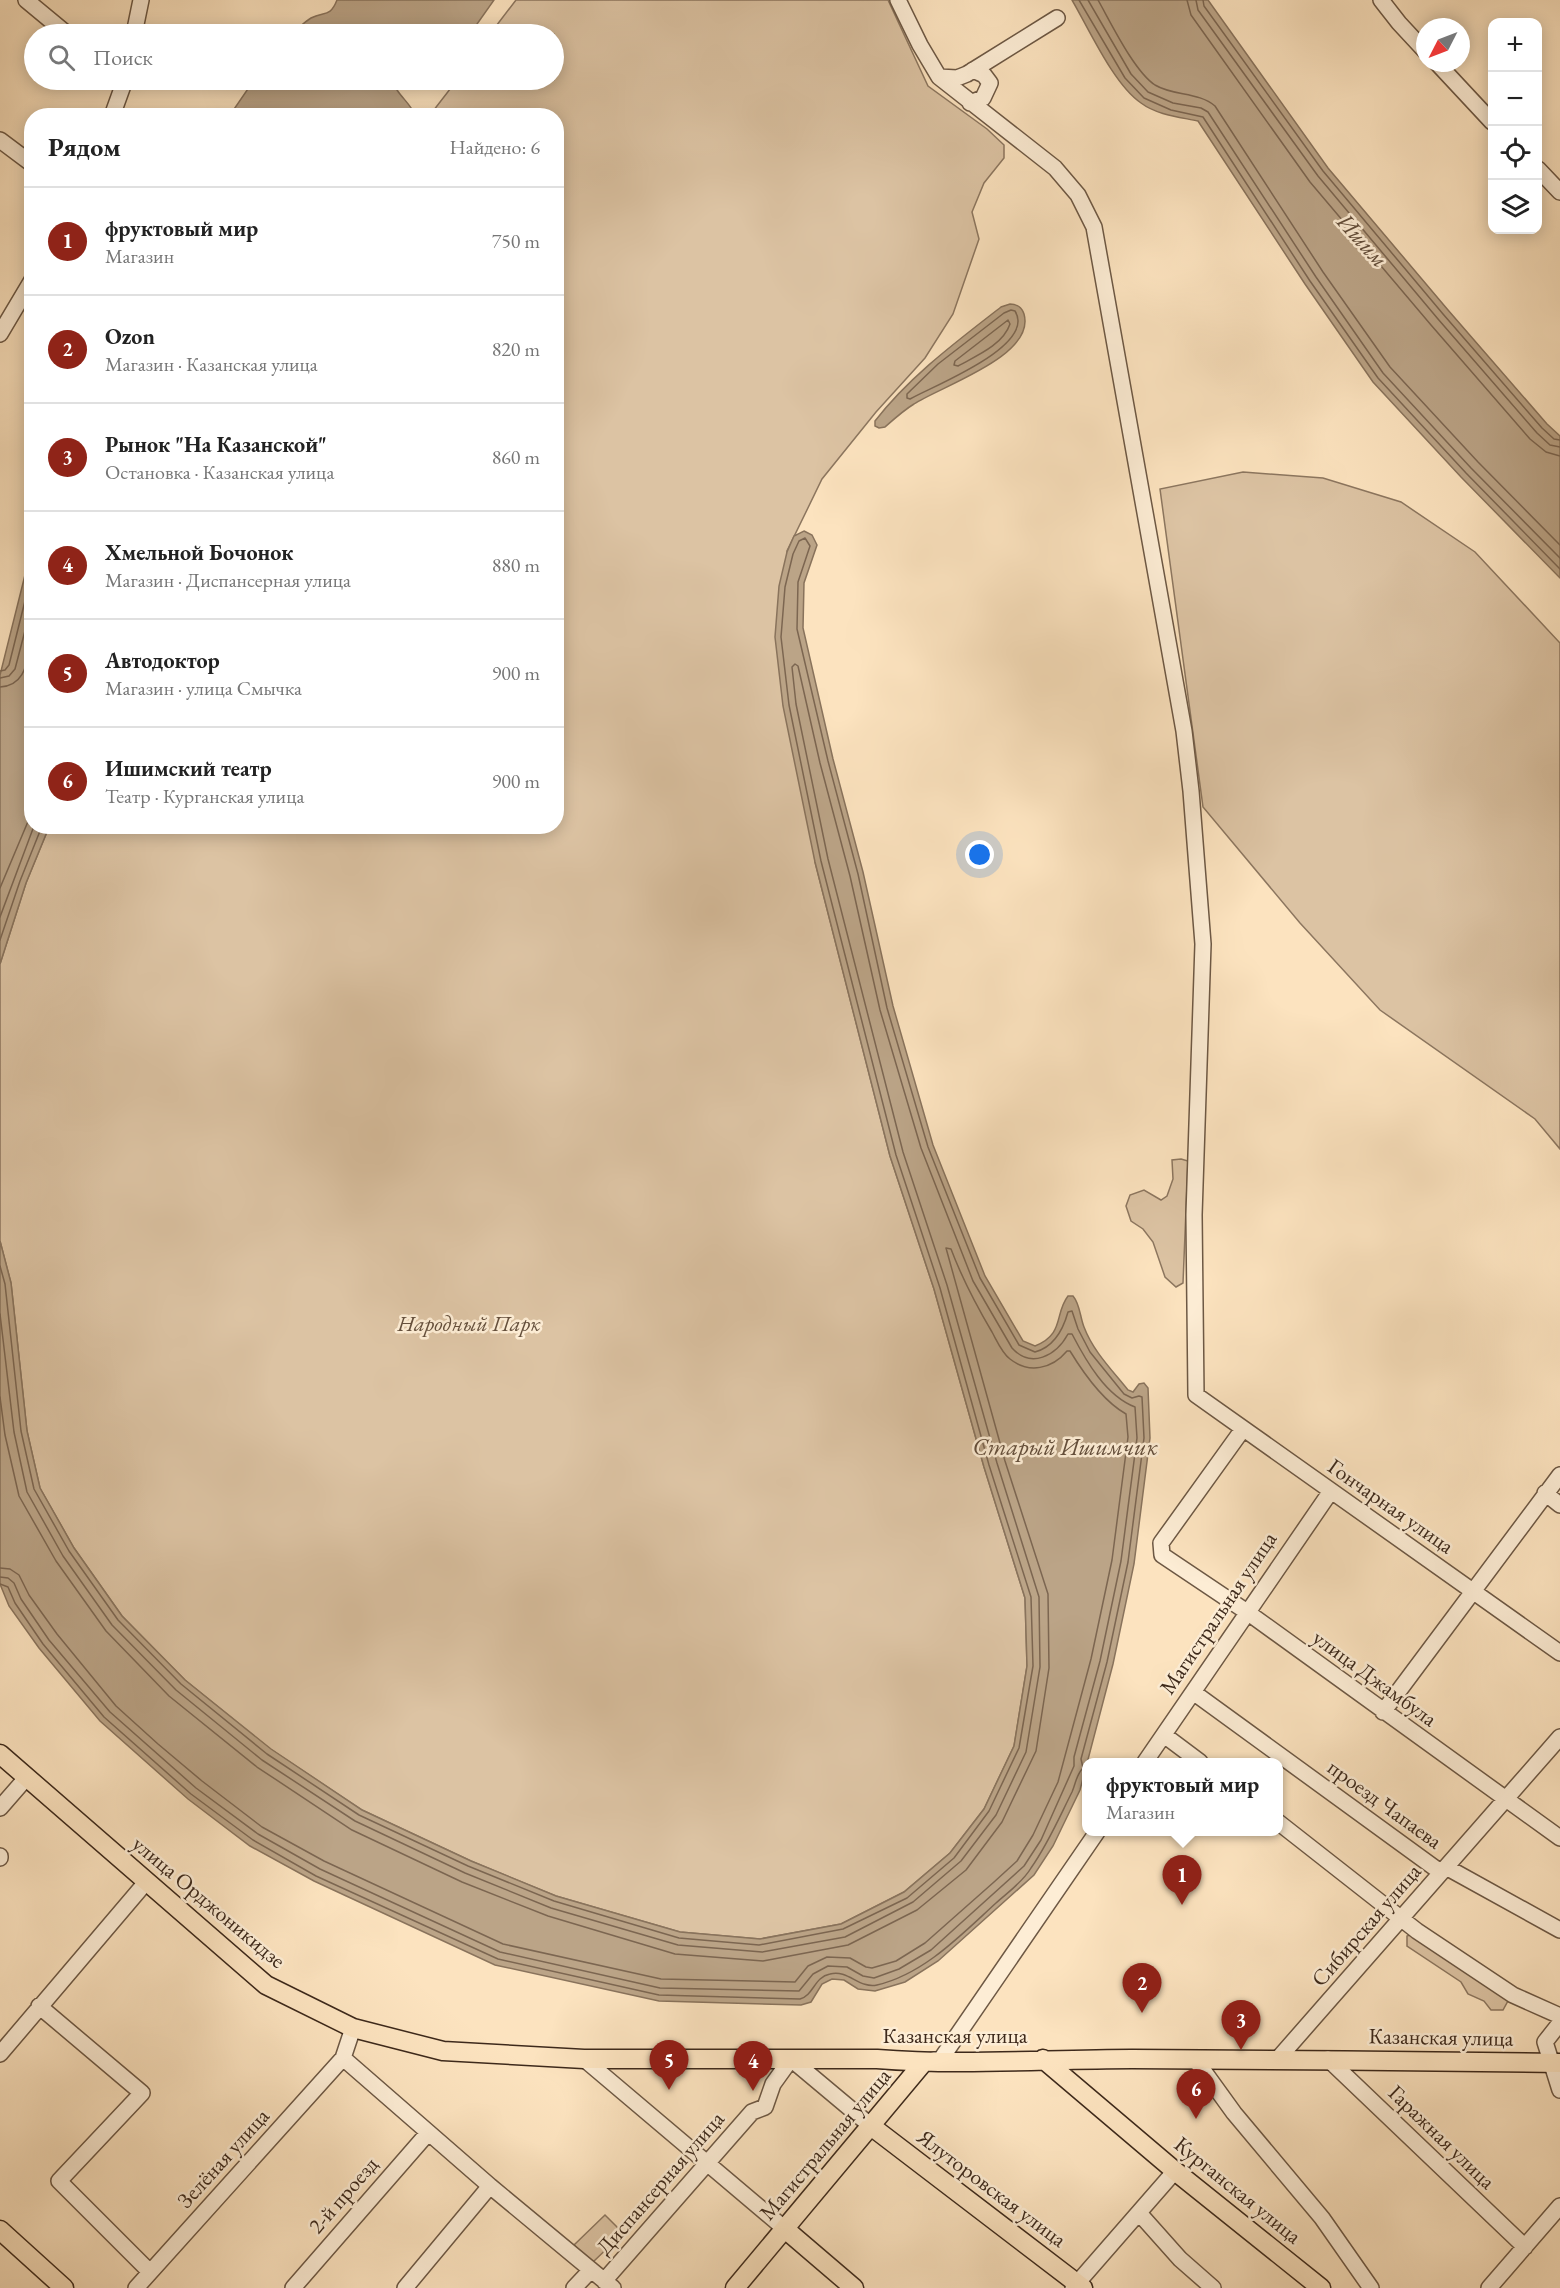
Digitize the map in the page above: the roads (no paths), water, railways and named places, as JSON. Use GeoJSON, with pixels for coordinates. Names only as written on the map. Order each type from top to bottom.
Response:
{"type":"FeatureCollection","features":[{"type":"Feature","properties":{"kind":"main road","name":"улица Орджоникидзе"},"geometry":{"type":"LineString","coordinates":[[0,1754],[266,1985],[353,2028]]}},
{"type":"Feature","properties":{"kind":"main road","name":"Казанская улица"},"geometry":{"type":"LineString","coordinates":[[353,2028],[443,2051],[584,2059],[863,2059],[923,2062],[1328,2059],[1555,2063]]}},
{"type":"Feature","properties":{"kind":"main road"},"geometry":{"type":"LineString","coordinates":[[863,2059],[890,2069],[896,2080],[894,2100]]}},
{"type":"Feature","properties":{"kind":"main road","name":"Курганская улица"},"geometry":{"type":"LineString","coordinates":[[1042,2060],[1321,2288]]}},
{"type":"Feature","properties":{"kind":"main road","name":"Магистральная улица"},"geometry":{"type":"LineString","coordinates":[[742,2285],[785,2229],[894,2100],[923,2062]]}},
{"type":"Feature","properties":{"kind":"main road","name":"Ялуторовская улица"},"geometry":{"type":"LineString","coordinates":[[871,2126],[1077,2286]]}},
{"type":"Feature","properties":{"kind":"main road"},"geometry":{"type":"LineString","coordinates":[[785,2229],[854,2288]]}},
{"type":"Feature","properties":{"kind":"main road"},"geometry":{"type":"LineString","coordinates":[[0,2230],[64,2288]]}},
{"type":"Feature","properties":{"kind":"street"},"geometry":{"type":"LineString","coordinates":[[27,0],[56,24]]}},
{"type":"Feature","properties":{"kind":"street"},"geometry":{"type":"LineString","coordinates":[[136,24],[141,0]]}},
{"type":"Feature","properties":{"kind":"street"},"geometry":{"type":"LineString","coordinates":[[898,0],[939,77],[970,103],[983,98],[990,84],[984,75],[973,70]]}},
{"type":"Feature","properties":{"kind":"street"},"geometry":{"type":"LineString","coordinates":[[1381,0],[1416,41]]}},
{"type":"Feature","properties":{"kind":"street"},"geometry":{"type":"LineString","coordinates":[[939,77],[957,78],[1057,18]]}},
{"type":"Feature","properties":{"kind":"street"},"geometry":{"type":"LineString","coordinates":[[1445,72],[1488,118]]}},
{"type":"Feature","properties":{"kind":"street"},"geometry":{"type":"LineString","coordinates":[[114,108],[120,90]]}},
{"type":"Feature","properties":{"kind":"street","name":"Гончарная улица"},"geometry":{"type":"LineString","coordinates":[[970,103],[1055,168],[1078,195],[1094,227],[1130,421],[1184,731],[1203,944],[1194,1215],[1196,1395],[1560,1653]]}},
{"type":"Feature","properties":{"kind":"street"},"geometry":{"type":"LineString","coordinates":[[0,140],[24,158]]}},
{"type":"Feature","properties":{"kind":"street"},"geometry":{"type":"LineString","coordinates":[[1542,173],[1560,192]]}},
{"type":"Feature","properties":{"kind":"street"},"geometry":{"type":"LineString","coordinates":[[0,334],[24,294]]}},
{"type":"Feature","properties":{"kind":"street","name":"улица Джамбула"},"geometry":{"type":"LineString","coordinates":[[1243,1429],[1161,1543],[1162,1555],[1247,1612],[1560,1838]]}},
{"type":"Feature","properties":{"kind":"street"},"geometry":{"type":"LineString","coordinates":[[1383,1712],[1560,1475]]}},
{"type":"Feature","properties":{"kind":"street","name":"Магистральная улица"},"geometry":{"type":"LineString","coordinates":[[1148,1758],[1331,1491]]}},
{"type":"Feature","properties":{"kind":"street"},"geometry":{"type":"LineString","coordinates":[[1545,1493],[1560,1504]]}},
{"type":"Feature","properties":{"kind":"street","name":"проезд Чапаева"},"geometry":{"type":"LineString","coordinates":[[1193,1692],[1439,1871],[1446,1867],[1560,1930]]}},
{"type":"Feature","properties":{"kind":"street"},"geometry":{"type":"LineString","coordinates":[[1164,1735],[1195,1758]]}},
{"type":"Feature","properties":{"kind":"street","name":"Сибирская улица"},"geometry":{"type":"LineString","coordinates":[[1276,2061],[1560,1737]]}},
{"type":"Feature","properties":{"kind":"street"},"geometry":{"type":"LineString","coordinates":[[0,1808],[27,1777]]}},
{"type":"Feature","properties":{"kind":"street"},"geometry":{"type":"LineString","coordinates":[[1283,1826],[1417,1931],[1513,1995],[1560,2016]]}},
{"type":"Feature","properties":{"kind":"street","name":"Магистральная улица"},"geometry":{"type":"LineString","coordinates":[[923,2062],[941,2059],[1094,1836]]}},
{"type":"Feature","properties":{"kind":"street"},"geometry":{"type":"LineString","coordinates":[[0,2054],[147,1881]]}},
{"type":"Feature","properties":{"kind":"street"},"geometry":{"type":"LineString","coordinates":[[39,2006],[142,2093],[59,2181],[150,2272]]}},
{"type":"Feature","properties":{"kind":"street"},"geometry":{"type":"LineString","coordinates":[[1560,2023],[1545,2042],[1555,2063],[1560,2090]]}},
{"type":"Feature","properties":{"kind":"street"},"geometry":{"type":"LineString","coordinates":[[353,2028],[343,2058],[490,2186],[609,2285]]}},
{"type":"Feature","properties":{"kind":"street","name":"Зелёная улица"},"geometry":{"type":"LineString","coordinates":[[136,2288],[343,2058]]}},
{"type":"Feature","properties":{"kind":"street"},"geometry":{"type":"LineString","coordinates":[[584,2059],[785,2229]]}},
{"type":"Feature","properties":{"kind":"street"},"geometry":{"type":"LineString","coordinates":[[791,2059],[871,2126]]}},
{"type":"Feature","properties":{"kind":"street","name":"Диспансерная улица"},"geometry":{"type":"LineString","coordinates":[[609,2285],[707,2161],[752,2112],[765,2107],[773,2084],[791,2059]]}},
{"type":"Feature","properties":{"kind":"street"},"geometry":{"type":"LineString","coordinates":[[1195,2059],[1234,2112],[1322,2218],[1371,2288]]}},
{"type":"Feature","properties":{"kind":"street","name":"Гаражная улица"},"geometry":{"type":"LineString","coordinates":[[1328,2059],[1525,2247]]}},
{"type":"Feature","properties":{"kind":"street","name":"2-й проезд"},"geometry":{"type":"LineString","coordinates":[[293,2288],[428,2133]]}},
{"type":"Feature","properties":{"kind":"street"},"geometry":{"type":"LineString","coordinates":[[1077,2286],[1175,2171]]}},
{"type":"Feature","properties":{"kind":"street"},"geometry":{"type":"LineString","coordinates":[[405,2288],[490,2186]]}},
{"type":"Feature","properties":{"kind":"street"},"geometry":{"type":"LineString","coordinates":[[1489,2288],[1560,2206]]}},
{"type":"Feature","properties":{"kind":"street"},"geometry":{"type":"LineString","coordinates":[[1139,2213],[1180,2259],[1213,2288]]}},
{"type":"Feature","properties":{"kind":"street"},"geometry":{"type":"LineString","coordinates":[[574,2288],[591,2270]]}},
{"type":"Feature","properties":{"kind":"water"},"geometry":{"type":"Polygon","coordinates":[[[337,0],[494,0],[477,24],[303,24],[311,18],[329,12],[337,0]]]}},
{"type":"Feature","properties":{"kind":"water","name":"Ишим"},"geometry":{"type":"Polygon","coordinates":[[[1072,0],[1208,0],[1328,168],[1448,310],[1560,436],[1560,578],[1461,477],[1373,382],[1305,284],[1198,121],[1154,110],[1131,95],[1112,70],[1072,0]]]}},
{"type":"Feature","properties":{"kind":"water"},"geometry":{"type":"Polygon","coordinates":[[[247,90],[397,90],[411,108],[235,108],[247,90]]]}},
{"type":"Feature","properties":{"kind":"water"},"geometry":{"type":"Polygon","coordinates":[[[1010,304],[1019,306],[1023,312],[1024,329],[1016,343],[1002,356],[964,379],[914,404],[885,427],[875,426],[875,421],[918,374],[1001,307],[1010,304]]]}},
{"type":"Feature","properties":{"kind":"water","name":"Старый Ишимчик"},"geometry":{"type":"Polygon","coordinates":[[[804,531],[812,535],[817,545],[804,583],[803,628],[833,759],[863,872],[893,1006],[933,1145],[985,1276],[1023,1341],[1035,1346],[1051,1336],[1064,1303],[1068,1296],[1073,1296],[1088,1336],[1109,1368],[1128,1390],[1133,1392],[1139,1384],[1144,1383],[1148,1388],[1150,1438],[1134,1564],[1113,1664],[1088,1758],[1082,1758],[1080,1790],[1053,1846],[1034,1875],[938,1961],[905,1982],[875,1991],[858,1989],[844,1980],[832,1979],[822,1984],[811,2002],[801,2005],[659,2001],[495,1965],[314,1881],[250,1846],[188,1799],[100,1721],[39,1648],[9,1606],[0,1584],[0,1241],[11,1283],[27,1431],[40,1488],[74,1548],[122,1616],[185,1680],[271,1749],[362,1810],[471,1861],[556,1896],[680,1932],[760,1939],[841,1924],[904,1892],[950,1853],[984,1809],[1014,1746],[1027,1666],[1025,1598],[984,1467],[934,1289],[890,1156],[815,862],[783,706],[775,637],[779,586],[787,552],[794,536],[804,531]]]}},
{"type":"Feature","properties":{"kind":"water"},"geometry":{"type":"Polygon","coordinates":[[[24,579],[24,834],[46,834],[26,883],[0,964],[0,675],[24,579]]]}},
{"type":"Feature","properties":{"kind":"place","name":"фруктовый мир"},"geometry":{"type":"Point","coordinates":[1182,1905]}},
{"type":"Feature","properties":{"kind":"place","name":"Ozon"},"geometry":{"type":"Point","coordinates":[1142,2013]}},
{"type":"Feature","properties":{"kind":"place","name":"Рынок \"На Казанской\""},"geometry":{"type":"Point","coordinates":[1241,2050]}},
{"type":"Feature","properties":{"kind":"place","name":"Автодоктор"},"geometry":{"type":"Point","coordinates":[669,2090]}},
{"type":"Feature","properties":{"kind":"place","name":"Хмельной Бочонок"},"geometry":{"type":"Point","coordinates":[753,2091]}},
{"type":"Feature","properties":{"kind":"place","name":"Ишимский театр"},"geometry":{"type":"Point","coordinates":[1196,2119]}},
{"type":"Feature","properties":{"kind":"park label","name":"Народный Парк"},"geometry":{"type":"Point","coordinates":[469,1323]}}]}
